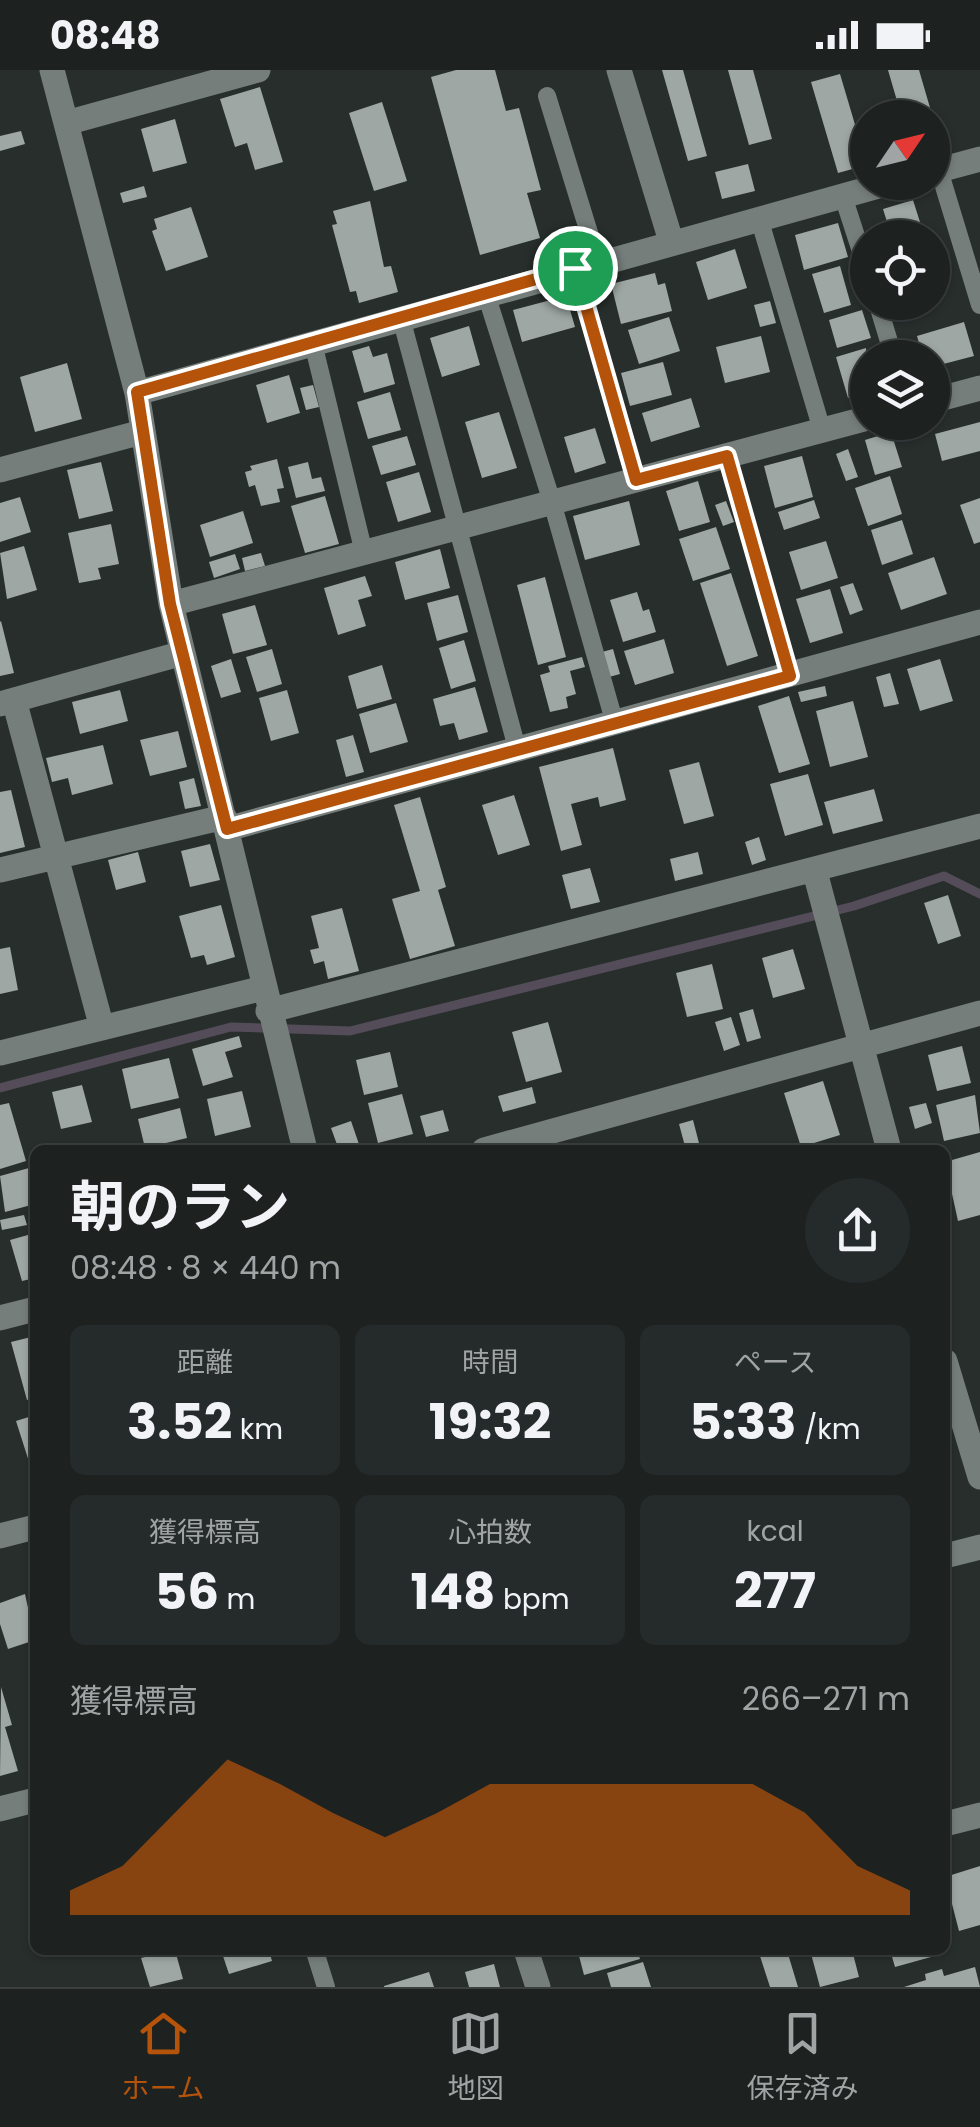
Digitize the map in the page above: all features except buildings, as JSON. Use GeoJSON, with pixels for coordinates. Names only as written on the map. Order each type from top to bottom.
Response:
{"type":"FeatureCollection","features":[{"type":"Feature","properties":{"kind":"street"},"geometry":{"type":"LineString","coordinates":[[52,70],[137,392],[170,604],[305,1145]]}},
{"type":"Feature","properties":{"kind":"street"},"geometry":{"type":"LineString","coordinates":[[66,123],[258,70]]}},
{"type":"Feature","properties":{"kind":"street"},"geometry":{"type":"LineString","coordinates":[[619,70],[671,241]]}},
{"type":"Feature","properties":{"kind":"street"},"geometry":{"type":"LineString","coordinates":[[950,167],[980,159]]}},
{"type":"Feature","properties":{"kind":"street"},"geometry":{"type":"LineString","coordinates":[[137,392],[850,194]]}},
{"type":"Feature","properties":{"kind":"street"},"geometry":{"type":"LineString","coordinates":[[950,396],[980,388]]}},
{"type":"Feature","properties":{"kind":"street"},"geometry":{"type":"LineString","coordinates":[[170,604],[850,423]]}},
{"type":"Feature","properties":{"kind":"street"},"geometry":{"type":"LineString","coordinates":[[0,470],[142,432]]}},
{"type":"Feature","properties":{"kind":"street"},"geometry":{"type":"LineString","coordinates":[[0,870],[225,823],[518,752],[980,622]]}},
{"type":"Feature","properties":{"kind":"street"},"geometry":{"type":"LineString","coordinates":[[102,1028],[7,702],[183,653]]}},
{"type":"Feature","properties":{"kind":"street"},"geometry":{"type":"LineString","coordinates":[[0,1053],[102,1028],[266,1000],[815,872],[980,826]]}},
{"type":"Feature","properties":{"kind":"street"},"geometry":{"type":"LineString","coordinates":[[815,872],[888,1145]]}},
{"type":"Feature","properties":{"kind":"street"},"geometry":{"type":"LineString","coordinates":[[502,1145],[980,1013]]}},
{"type":"Feature","properties":{"kind":"street"},"geometry":{"type":"LineString","coordinates":[[0,1318],[30,1310]]}},
{"type":"Feature","properties":{"kind":"street"},"geometry":{"type":"LineString","coordinates":[[950,1378],[980,1478]]}},
{"type":"Feature","properties":{"kind":"street"},"geometry":{"type":"LineString","coordinates":[[0,1536],[30,1527]]}},
{"type":"Feature","properties":{"kind":"street"},"geometry":{"type":"LineString","coordinates":[[950,1555],[980,1547]]}},
{"type":"Feature","properties":{"kind":"street"},"geometry":{"type":"LineString","coordinates":[[0,1810],[30,1801]]}},
{"type":"Feature","properties":{"kind":"street"},"geometry":{"type":"LineString","coordinates":[[950,1823],[980,1815]]}},
{"type":"Feature","properties":{"kind":"street"},"geometry":{"type":"LineString","coordinates":[[528,1955],[538,1987]]}},
{"type":"Feature","properties":{"kind":"lane"},"geometry":{"type":"LineString","coordinates":[[547,96],[636,480]]}},
{"type":"Feature","properties":{"kind":"lane"},"geometry":{"type":"LineString","coordinates":[[844,196],[851,220]]}},
{"type":"Feature","properties":{"kind":"lane"},"geometry":{"type":"LineString","coordinates":[[946,200],[980,305]]}},
{"type":"Feature","properties":{"kind":"lane"},"geometry":{"type":"LineString","coordinates":[[759,218],[822,430]]}},
{"type":"Feature","properties":{"kind":"lane"},"geometry":{"type":"LineString","coordinates":[[486,294],[552,502],[615,724]]}},
{"type":"Feature","properties":{"kind":"lane"},"geometry":{"type":"LineString","coordinates":[[401,318],[518,752]]}},
{"type":"Feature","properties":{"kind":"lane"},"geometry":{"type":"LineString","coordinates":[[313,342],[364,552]]}},
{"type":"Feature","properties":{"kind":"lane"},"geometry":{"type":"LineString","coordinates":[[727,456],[790,676]]}},
{"type":"Feature","properties":{"kind":"lane"},"geometry":{"type":"LineString","coordinates":[[316,1955],[326,1987]]}},
{"type":"Feature","properties":{"kind":"waterway"},"geometry":{"type":"LineString","coordinates":[[0,1088],[231,1027],[350,1031],[854,906],[944,876],[980,894]]}},
{"type":"Feature","properties":{"kind":"route"},"geometry":{"type":"LineString","coordinates":[[575,268],[636,480],[727,456],[790,676],[227,829],[170,604],[137,392],[575,268]]}}]}
